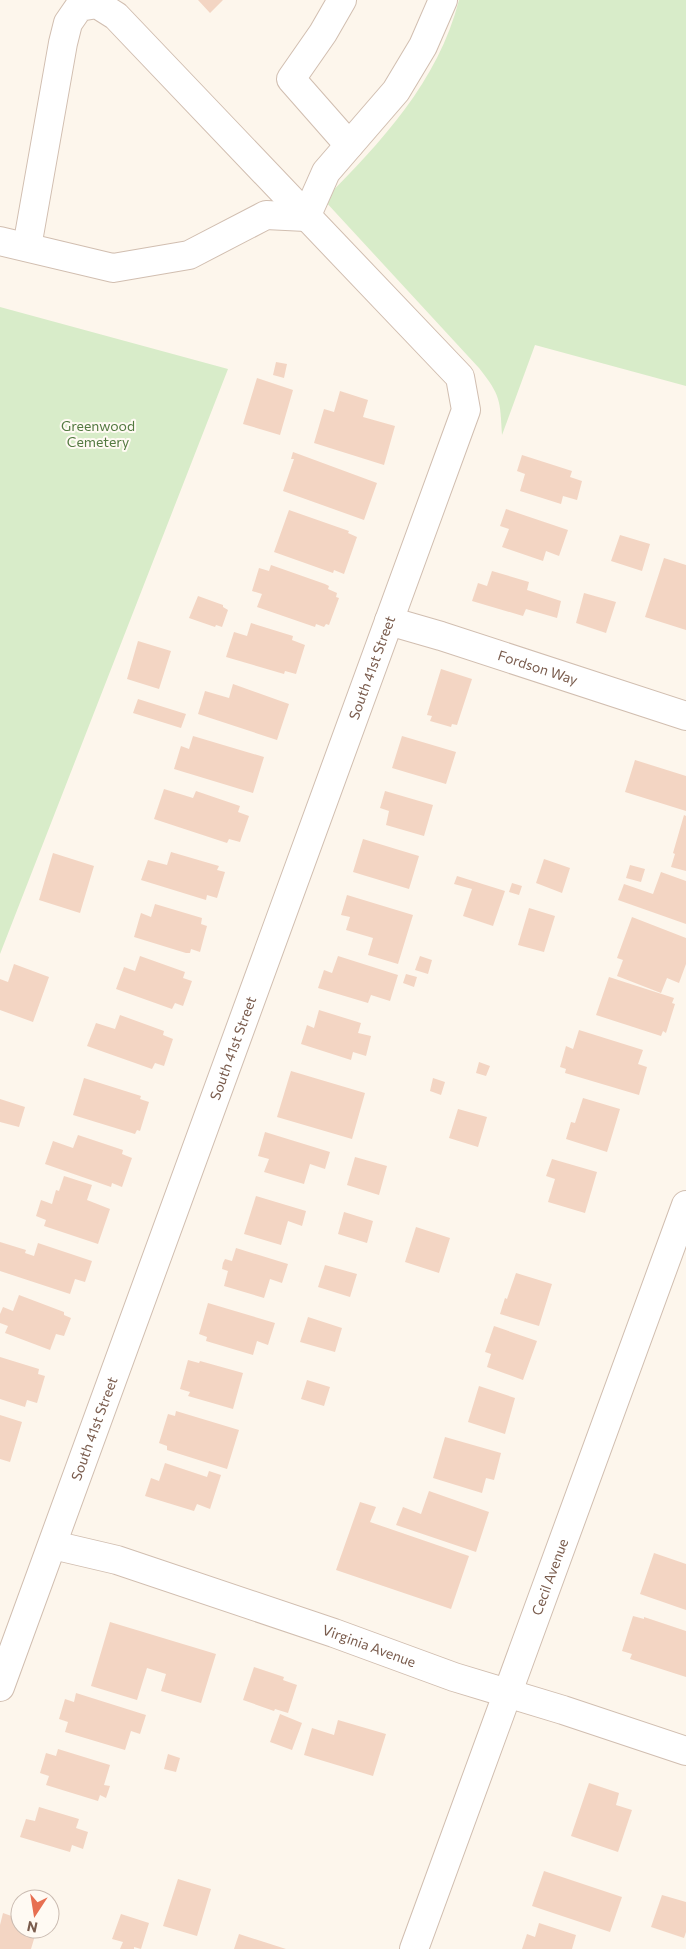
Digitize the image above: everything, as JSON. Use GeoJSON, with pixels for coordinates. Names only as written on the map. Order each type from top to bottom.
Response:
{"type":"FeatureCollection","features":[{"type":"Feature","properties":{"kind":"street"},"geometry":{"type":"LineString","coordinates":[[342,0],[323,34],[291,79],[349,145]]}},
{"type":"Feature","properties":{"kind":"street"},"geometry":{"type":"LineString","coordinates":[[306,217],[326,172],[396,91],[423,46],[443,0]]}},
{"type":"Feature","properties":{"kind":"street"},"geometry":{"type":"LineString","coordinates":[[27,248],[68,23],[79,6],[97,4],[116,16],[306,217]]}},
{"type":"Feature","properties":{"kind":"street"},"geometry":{"type":"LineString","coordinates":[[0,241],[113,268],[189,255],[266,215],[306,217]]}},
{"type":"Feature","properties":{"kind":"street","name":"South 41st Street"},"geometry":{"type":"LineString","coordinates":[[0,1687],[466,410],[460,377],[306,217]]}},
{"type":"Feature","properties":{"kind":"street","name":"Fordson Way"},"geometry":{"type":"LineString","coordinates":[[389,621],[441,636],[686,716]]}},
{"type":"Feature","properties":{"kind":"street","name":"Cecil Avenue"},"geometry":{"type":"LineString","coordinates":[[414,1949],[684,1216]]}},
{"type":"Feature","properties":{"kind":"street","name":"Virginia Avenue"},"geometry":{"type":"LineString","coordinates":[[53,1545],[117,1560],[334,1633],[454,1677],[686,1751]]}},
{"type":"Feature","properties":{"kind":"green space"},"geometry":{"type":"Polygon","coordinates":[[[459,0],[686,0],[686,386],[535,345],[502,435],[500,406],[492,385],[486,377],[324,200],[386,133],[422,84],[450,30],[459,0]]]}},
{"type":"Feature","properties":{"kind":"green space","name":"Greenwood Cemetery"},"geometry":{"type":"Polygon","coordinates":[[[0,307],[228,369],[0,954],[0,307]]]}},
{"type":"Feature","properties":{"kind":"building"},"geometry":{"type":"Polygon","coordinates":[[[198,0],[223,0],[210,13],[198,0]]]}},
{"type":"Feature","properties":{"kind":"building"},"geometry":{"type":"Polygon","coordinates":[[[276,362],[287,364],[284,378],[273,375],[276,362]]]}},
{"type":"Feature","properties":{"kind":"building"},"geometry":{"type":"Polygon","coordinates":[[[257,378],[293,390],[280,435],[243,424],[257,378]]]}},
{"type":"Feature","properties":{"kind":"building"},"geometry":{"type":"Polygon","coordinates":[[[340,391],[368,400],[363,417],[395,426],[384,465],[314,443],[324,409],[334,412],[340,391]]]}},
{"type":"Feature","properties":{"kind":"building"},"geometry":{"type":"Polygon","coordinates":[[[293,452],[377,483],[364,520],[283,491],[294,459],[291,459],[293,452]]]}},
{"type":"Feature","properties":{"kind":"building"},"geometry":{"type":"Polygon","coordinates":[[[522,455],[572,471],[570,477],[582,481],[577,500],[563,496],[561,504],[520,491],[525,474],[517,471],[522,455]]]}},
{"type":"Feature","properties":{"kind":"building"},"geometry":{"type":"Polygon","coordinates":[[[506,509],[568,530],[559,556],[546,551],[543,561],[502,547],[509,529],[500,526],[506,509]]]}},
{"type":"Feature","properties":{"kind":"building"},"geometry":{"type":"Polygon","coordinates":[[[289,510],[349,531],[348,533],[357,537],[344,574],[334,570],[333,573],[274,552],[289,510]]]}},
{"type":"Feature","properties":{"kind":"building"},"geometry":{"type":"Polygon","coordinates":[[[620,535],[650,544],[642,571],[611,561],[620,535]]]}},
{"type":"Feature","properties":{"kind":"building"},"geometry":{"type":"Polygon","coordinates":[[[664,558],[686,565],[686,630],[645,617],[664,558]]]}},
{"type":"Feature","properties":{"kind":"building"},"geometry":{"type":"Polygon","coordinates":[[[271,565],[325,584],[329,586],[328,589],[337,593],[336,597],[339,598],[329,625],[326,624],[324,627],[316,624],[315,627],[257,607],[262,594],[252,591],[259,568],[269,571],[271,565]]]}},
{"type":"Feature","properties":{"kind":"building"},"geometry":{"type":"Polygon","coordinates":[[[492,571],[529,582],[527,590],[561,601],[557,618],[526,609],[523,616],[472,601],[478,583],[487,586],[492,571]]]}},
{"type":"Feature","properties":{"kind":"building"},"geometry":{"type":"Polygon","coordinates":[[[584,593],[616,602],[606,633],[576,623],[584,593]]]}},
{"type":"Feature","properties":{"kind":"building"},"geometry":{"type":"Polygon","coordinates":[[[198,596],[223,605],[228,610],[222,627],[216,625],[215,627],[189,618],[198,596]]]}},
{"type":"Feature","properties":{"kind":"building"},"geometry":{"type":"Polygon","coordinates":[[[251,623],[293,636],[292,640],[305,645],[296,674],[285,671],[284,674],[226,657],[234,632],[247,636],[251,623]]]}},
{"type":"Feature","properties":{"kind":"building"},"geometry":{"type":"Polygon","coordinates":[[[138,641],[171,651],[159,689],[127,679],[138,641]]]}},
{"type":"Feature","properties":{"kind":"building"},"geometry":{"type":"Polygon","coordinates":[[[441,669],[472,679],[457,725],[452,724],[451,727],[430,721],[432,716],[427,715],[441,669]]]}},
{"type":"Feature","properties":{"kind":"building"},"geometry":{"type":"Polygon","coordinates":[[[233,684],[289,704],[277,740],[198,714],[205,691],[229,698],[233,684]]]}},
{"type":"Feature","properties":{"kind":"building"},"geometry":{"type":"Polygon","coordinates":[[[138,699],[186,714],[181,728],[133,713],[138,699]]]}},
{"type":"Feature","properties":{"kind":"building"},"geometry":{"type":"Polygon","coordinates":[[[193,736],[264,757],[253,793],[174,769],[181,746],[189,749],[193,736]]]}},
{"type":"Feature","properties":{"kind":"building"},"geometry":{"type":"Polygon","coordinates":[[[402,736],[456,752],[446,784],[392,768],[402,736]]]}},
{"type":"Feature","properties":{"kind":"building"},"geometry":{"type":"Polygon","coordinates":[[[635,760],[686,776],[686,811],[625,792],[635,760]]]}},
{"type":"Feature","properties":{"kind":"building"},"geometry":{"type":"Polygon","coordinates":[[[164,789],[193,798],[196,791],[240,806],[238,812],[249,816],[240,842],[229,839],[227,843],[154,819],[164,789]]]}},
{"type":"Feature","properties":{"kind":"building"},"geometry":{"type":"Polygon","coordinates":[[[385,791],[433,805],[424,836],[386,825],[389,811],[380,808],[385,791]]]}},
{"type":"Feature","properties":{"kind":"building"},"geometry":{"type":"Polygon","coordinates":[[[684,815],[686,816],[686,871],[671,867],[684,815]]]}},
{"type":"Feature","properties":{"kind":"building"},"geometry":{"type":"Polygon","coordinates":[[[363,839],[419,856],[409,889],[353,872],[363,839]]]}},
{"type":"Feature","properties":{"kind":"building"},"geometry":{"type":"Polygon","coordinates":[[[171,852],[219,866],[217,870],[225,872],[217,898],[207,895],[206,900],[141,880],[148,860],[167,865],[171,852]]]}},
{"type":"Feature","properties":{"kind":"building"},"geometry":{"type":"Polygon","coordinates":[[[53,853],[94,866],[80,913],[39,900],[53,853]]]}},
{"type":"Feature","properties":{"kind":"building"},"geometry":{"type":"Polygon","coordinates":[[[544,859],[570,868],[562,893],[536,883],[544,859]]]}},
{"type":"Feature","properties":{"kind":"building"},"geometry":{"type":"Polygon","coordinates":[[[630,865],[645,869],[641,882],[626,878],[630,865]]]}},
{"type":"Feature","properties":{"kind":"building"},"geometry":{"type":"Polygon","coordinates":[[[661,872],[686,881],[686,924],[618,900],[624,884],[653,894],[661,872]]]}},
{"type":"Feature","properties":{"kind":"building"},"geometry":{"type":"Polygon","coordinates":[[[457,876],[505,891],[493,926],[463,916],[472,889],[454,884],[457,876]]]}},
{"type":"Feature","properties":{"kind":"building"},"geometry":{"type":"Polygon","coordinates":[[[512,883],[522,886],[519,895],[509,892],[512,883]]]}},
{"type":"Feature","properties":{"kind":"building"},"geometry":{"type":"Polygon","coordinates":[[[347,895],[413,915],[398,964],[368,955],[373,938],[346,930],[350,917],[341,915],[347,895]]]}},
{"type":"Feature","properties":{"kind":"building"},"geometry":{"type":"Polygon","coordinates":[[[155,904],[202,918],[201,924],[207,926],[200,952],[191,949],[190,953],[186,953],[134,937],[141,913],[151,917],[155,904]]]}},
{"type":"Feature","properties":{"kind":"building"},"geometry":{"type":"Polygon","coordinates":[[[529,908],[555,916],[544,952],[518,945],[529,908]]]}},
{"type":"Feature","properties":{"kind":"building"},"geometry":{"type":"Polygon","coordinates":[[[632,917],[686,938],[686,964],[679,983],[667,978],[661,993],[617,976],[623,960],[617,958],[632,917]]]}},
{"type":"Feature","properties":{"kind":"building"},"geometry":{"type":"Polygon","coordinates":[[[140,956],[185,972],[183,978],[192,981],[183,1006],[175,1003],[172,1009],[116,989],[124,967],[135,971],[140,956]]]}},
{"type":"Feature","properties":{"kind":"building"},"geometry":{"type":"Polygon","coordinates":[[[338,956],[398,975],[390,1001],[371,995],[368,1003],[318,988],[324,970],[332,973],[338,956]]]}},
{"type":"Feature","properties":{"kind":"building"},"geometry":{"type":"Polygon","coordinates":[[[420,956],[432,960],[428,974],[415,970],[420,956]]]}},
{"type":"Feature","properties":{"kind":"building"},"geometry":{"type":"Polygon","coordinates":[[[14,964],[49,977],[33,1022],[0,1010],[0,979],[8,982],[14,964]]]}},
{"type":"Feature","properties":{"kind":"building"},"geometry":{"type":"Polygon","coordinates":[[[406,974],[417,977],[414,987],[403,983],[406,974]]]}},
{"type":"Feature","properties":{"kind":"building"},"geometry":{"type":"Polygon","coordinates":[[[609,977],[674,998],[672,1003],[675,1004],[666,1033],[663,1031],[661,1036],[596,1015],[609,977]]]}},
{"type":"Feature","properties":{"kind":"building"},"geometry":{"type":"Polygon","coordinates":[[[319,1010],[361,1023],[358,1033],[371,1036],[366,1056],[353,1052],[351,1060],[301,1044],[307,1025],[314,1028],[319,1010]]]}},
{"type":"Feature","properties":{"kind":"building"},"geometry":{"type":"Polygon","coordinates":[[[120,1015],[164,1031],[163,1035],[173,1039],[164,1066],[155,1063],[152,1069],[87,1046],[96,1023],[115,1029],[120,1015]]]}},
{"type":"Feature","properties":{"kind":"building"},"geometry":{"type":"Polygon","coordinates":[[[579,1030],[643,1050],[638,1064],[647,1067],[639,1095],[565,1073],[566,1069],[560,1067],[566,1046],[573,1049],[579,1030]]]}},
{"type":"Feature","properties":{"kind":"building"},"geometry":{"type":"Polygon","coordinates":[[[479,1062],[490,1066],[486,1076],[476,1073],[479,1062]]]}},
{"type":"Feature","properties":{"kind":"building"},"geometry":{"type":"Polygon","coordinates":[[[291,1071],[365,1093],[352,1139],[277,1117],[291,1071]]]}},
{"type":"Feature","properties":{"kind":"building"},"geometry":{"type":"Polygon","coordinates":[[[84,1078],[141,1096],[140,1099],[149,1102],[140,1131],[137,1130],[135,1134],[73,1115],[84,1078]]]}},
{"type":"Feature","properties":{"kind":"building"},"geometry":{"type":"Polygon","coordinates":[[[433,1078],[445,1082],[441,1095],[430,1091],[433,1078]]]}},
{"type":"Feature","properties":{"kind":"building"},"geometry":{"type":"Polygon","coordinates":[[[583,1098],[620,1109],[607,1152],[566,1139],[571,1122],[575,1123],[583,1098]]]}},
{"type":"Feature","properties":{"kind":"building"},"geometry":{"type":"Polygon","coordinates":[[[0,1099],[25,1107],[19,1127],[0,1122],[0,1099]]]}},
{"type":"Feature","properties":{"kind":"building"},"geometry":{"type":"Polygon","coordinates":[[[458,1109],[487,1117],[478,1147],[449,1138],[458,1109]]]}},
{"type":"Feature","properties":{"kind":"building"},"geometry":{"type":"Polygon","coordinates":[[[265,1132],[330,1152],[325,1169],[310,1164],[304,1184],[264,1172],[269,1159],[258,1156],[265,1132]]]}},
{"type":"Feature","properties":{"kind":"building"},"geometry":{"type":"Polygon","coordinates":[[[78,1135],[123,1150],[122,1154],[132,1158],[122,1187],[112,1183],[111,1187],[45,1164],[53,1141],[73,1148],[78,1135]]]}},
{"type":"Feature","properties":{"kind":"building"},"geometry":{"type":"Polygon","coordinates":[[[355,1157],[387,1166],[379,1195],[347,1185],[355,1157]]]}},
{"type":"Feature","properties":{"kind":"building"},"geometry":{"type":"Polygon","coordinates":[[[552,1159],[597,1172],[585,1213],[548,1202],[555,1179],[546,1176],[552,1159]]]}},
{"type":"Feature","properties":{"kind":"building"},"geometry":{"type":"Polygon","coordinates":[[[64,1176],[92,1185],[87,1200],[110,1209],[98,1244],[44,1226],[46,1220],[36,1216],[41,1200],[52,1204],[56,1190],[59,1191],[64,1176]]]}},
{"type":"Feature","properties":{"kind":"building"},"geometry":{"type":"Polygon","coordinates":[[[256,1196],[306,1211],[302,1226],[288,1221],[281,1245],[244,1234],[256,1196]]]}},
{"type":"Feature","properties":{"kind":"building"},"geometry":{"type":"Polygon","coordinates":[[[344,1212],[373,1221],[367,1243],[338,1234],[344,1212]]]}},
{"type":"Feature","properties":{"kind":"building"},"geometry":{"type":"Polygon","coordinates":[[[416,1227],[450,1238],[439,1273],[405,1262],[416,1227]]]}},
{"type":"Feature","properties":{"kind":"building"},"geometry":{"type":"Polygon","coordinates":[[[0,1242],[26,1250],[25,1253],[34,1256],[38,1243],[92,1261],[85,1282],[75,1279],[70,1294],[0,1271],[0,1242]]]}},
{"type":"Feature","properties":{"kind":"building"},"geometry":{"type":"Polygon","coordinates":[[[236,1248],[288,1264],[282,1283],[270,1279],[264,1298],[224,1286],[228,1271],[222,1269],[223,1263],[225,1259],[232,1261],[236,1248]]]}},
{"type":"Feature","properties":{"kind":"building"},"geometry":{"type":"Polygon","coordinates":[[[325,1265],[357,1274],[350,1297],[318,1287],[325,1265]]]}},
{"type":"Feature","properties":{"kind":"building"},"geometry":{"type":"Polygon","coordinates":[[[516,1273],[552,1284],[539,1326],[500,1314],[516,1273]]]}},
{"type":"Feature","properties":{"kind":"building"},"geometry":{"type":"Polygon","coordinates":[[[19,1295],[64,1312],[64,1315],[71,1318],[64,1336],[56,1334],[50,1350],[5,1333],[8,1326],[0,1323],[0,1314],[3,1307],[13,1311],[19,1295]]]}},
{"type":"Feature","properties":{"kind":"building"},"geometry":{"type":"Polygon","coordinates":[[[208,1303],[275,1323],[268,1345],[257,1341],[253,1355],[206,1341],[207,1337],[199,1334],[208,1303]]]}},
{"type":"Feature","properties":{"kind":"building"},"geometry":{"type":"Polygon","coordinates":[[[308,1317],[342,1328],[335,1352],[300,1342],[308,1317]]]}},
{"type":"Feature","properties":{"kind":"building"},"geometry":{"type":"Polygon","coordinates":[[[494,1326],[537,1341],[523,1380],[487,1367],[491,1354],[485,1352],[494,1326]]]}},
{"type":"Feature","properties":{"kind":"building"},"geometry":{"type":"Polygon","coordinates":[[[0,1357],[39,1369],[38,1374],[45,1376],[37,1403],[27,1400],[25,1407],[0,1399],[0,1357]]]}},
{"type":"Feature","properties":{"kind":"building"},"geometry":{"type":"Polygon","coordinates":[[[188,1360],[199,1363],[200,1361],[243,1373],[233,1409],[188,1396],[190,1392],[180,1389],[188,1360]]]}},
{"type":"Feature","properties":{"kind":"building"},"geometry":{"type":"Polygon","coordinates":[[[307,1380],[330,1387],[324,1406],[301,1399],[307,1380]]]}},
{"type":"Feature","properties":{"kind":"building"},"geometry":{"type":"Polygon","coordinates":[[[479,1386],[515,1398],[505,1434],[468,1422],[479,1386]]]}},
{"type":"Feature","properties":{"kind":"building"},"geometry":{"type":"Polygon","coordinates":[[[176,1411],[239,1430],[227,1469],[167,1450],[167,1446],[159,1443],[168,1414],[175,1416],[176,1411]]]}},
{"type":"Feature","properties":{"kind":"building"},"geometry":{"type":"Polygon","coordinates":[[[0,1415],[22,1422],[10,1462],[0,1459],[0,1415]]]}},
{"type":"Feature","properties":{"kind":"building"},"geometry":{"type":"Polygon","coordinates":[[[445,1437],[501,1453],[494,1480],[486,1478],[482,1493],[433,1478],[445,1437]]]}},
{"type":"Feature","properties":{"kind":"building"},"geometry":{"type":"Polygon","coordinates":[[[165,1463],[207,1477],[209,1471],[221,1475],[210,1509],[197,1504],[194,1511],[145,1496],[151,1478],[159,1481],[165,1463]]]}},
{"type":"Feature","properties":{"kind":"building"},"geometry":{"type":"Polygon","coordinates":[[[429,1491],[489,1512],[476,1552],[396,1525],[403,1507],[421,1514],[429,1491]]]}},
{"type":"Feature","properties":{"kind":"building"},"geometry":{"type":"Polygon","coordinates":[[[360,1502],[376,1507],[370,1522],[469,1556],[451,1609],[336,1570],[360,1502]]]}},
{"type":"Feature","properties":{"kind":"building"},"geometry":{"type":"Polygon","coordinates":[[[654,1553],[686,1564],[686,1610],[640,1594],[654,1553]]]}},
{"type":"Feature","properties":{"kind":"building"},"geometry":{"type":"Polygon","coordinates":[[[633,1616],[644,1619],[644,1617],[686,1631],[686,1677],[630,1659],[632,1654],[622,1651],[633,1616]]]}},
{"type":"Feature","properties":{"kind":"building"},"geometry":{"type":"Polygon","coordinates":[[[110,1622],[216,1654],[201,1703],[161,1691],[166,1674],[147,1668],[137,1700],[91,1686],[110,1622]]]}},
{"type":"Feature","properties":{"kind":"building"},"geometry":{"type":"Polygon","coordinates":[[[254,1667],[284,1677],[283,1680],[297,1685],[288,1713],[275,1709],[274,1711],[243,1700],[254,1667]]]}},
{"type":"Feature","properties":{"kind":"building"},"geometry":{"type":"Polygon","coordinates":[[[76,1693],[146,1715],[140,1734],[131,1731],[125,1750],[65,1732],[68,1722],[59,1719],[65,1699],[74,1702],[76,1693]]]}},
{"type":"Feature","properties":{"kind":"building"},"geometry":{"type":"Polygon","coordinates":[[[280,1714],[302,1723],[292,1750],[270,1742],[280,1714]]]}},
{"type":"Feature","properties":{"kind":"building"},"geometry":{"type":"Polygon","coordinates":[[[338,1720],[386,1734],[373,1776],[304,1755],[312,1728],[334,1735],[338,1720]]]}},
{"type":"Feature","properties":{"kind":"building"},"geometry":{"type":"Polygon","coordinates":[[[58,1749],[110,1765],[104,1785],[110,1786],[106,1798],[100,1795],[98,1801],[46,1785],[49,1776],[40,1773],[46,1753],[56,1756],[58,1749]]]}},
{"type":"Feature","properties":{"kind":"building"},"geometry":{"type":"Polygon","coordinates":[[[168,1754],[180,1758],[176,1772],[164,1769],[168,1754]]]}},
{"type":"Feature","properties":{"kind":"building"},"geometry":{"type":"Polygon","coordinates":[[[589,1783],[619,1793],[616,1805],[632,1810],[618,1852],[571,1836],[589,1783]]]}},
{"type":"Feature","properties":{"kind":"building"},"geometry":{"type":"Polygon","coordinates":[[[39,1807],[79,1819],[76,1828],[88,1832],[83,1849],[72,1845],[70,1852],[20,1837],[26,1819],[35,1821],[39,1807]]]}},
{"type":"Feature","properties":{"kind":"building"},"geometry":{"type":"Polygon","coordinates":[[[544,1871],[622,1897],[610,1932],[532,1906],[544,1871]]]}},
{"type":"Feature","properties":{"kind":"building"},"geometry":{"type":"Polygon","coordinates":[[[178,1879],[211,1889],[197,1936],[163,1926],[178,1879]]]}},
{"type":"Feature","properties":{"kind":"building"},"geometry":{"type":"Polygon","coordinates":[[[662,1895],[686,1902],[686,1932],[684,1938],[651,1927],[662,1895]]]}},
{"type":"Feature","properties":{"kind":"building"},"geometry":{"type":"Polygon","coordinates":[[[3,1913],[10,1915],[10,1939],[34,1939],[31,1949],[0,1949],[0,1925],[3,1913]]]}},
{"type":"Feature","properties":{"kind":"building"},"geometry":{"type":"Polygon","coordinates":[[[121,1914],[149,1923],[141,1949],[134,1947],[134,1949],[120,1949],[123,1942],[112,1939],[121,1914]]]}},
{"type":"Feature","properties":{"kind":"building"},"geometry":{"type":"Polygon","coordinates":[[[539,1923],[576,1935],[572,1949],[522,1949],[527,1934],[535,1937],[539,1923]]]}},
{"type":"Feature","properties":{"kind":"building"},"geometry":{"type":"Polygon","coordinates":[[[239,1934],[286,1949],[234,1949],[239,1934]]]}}]}
